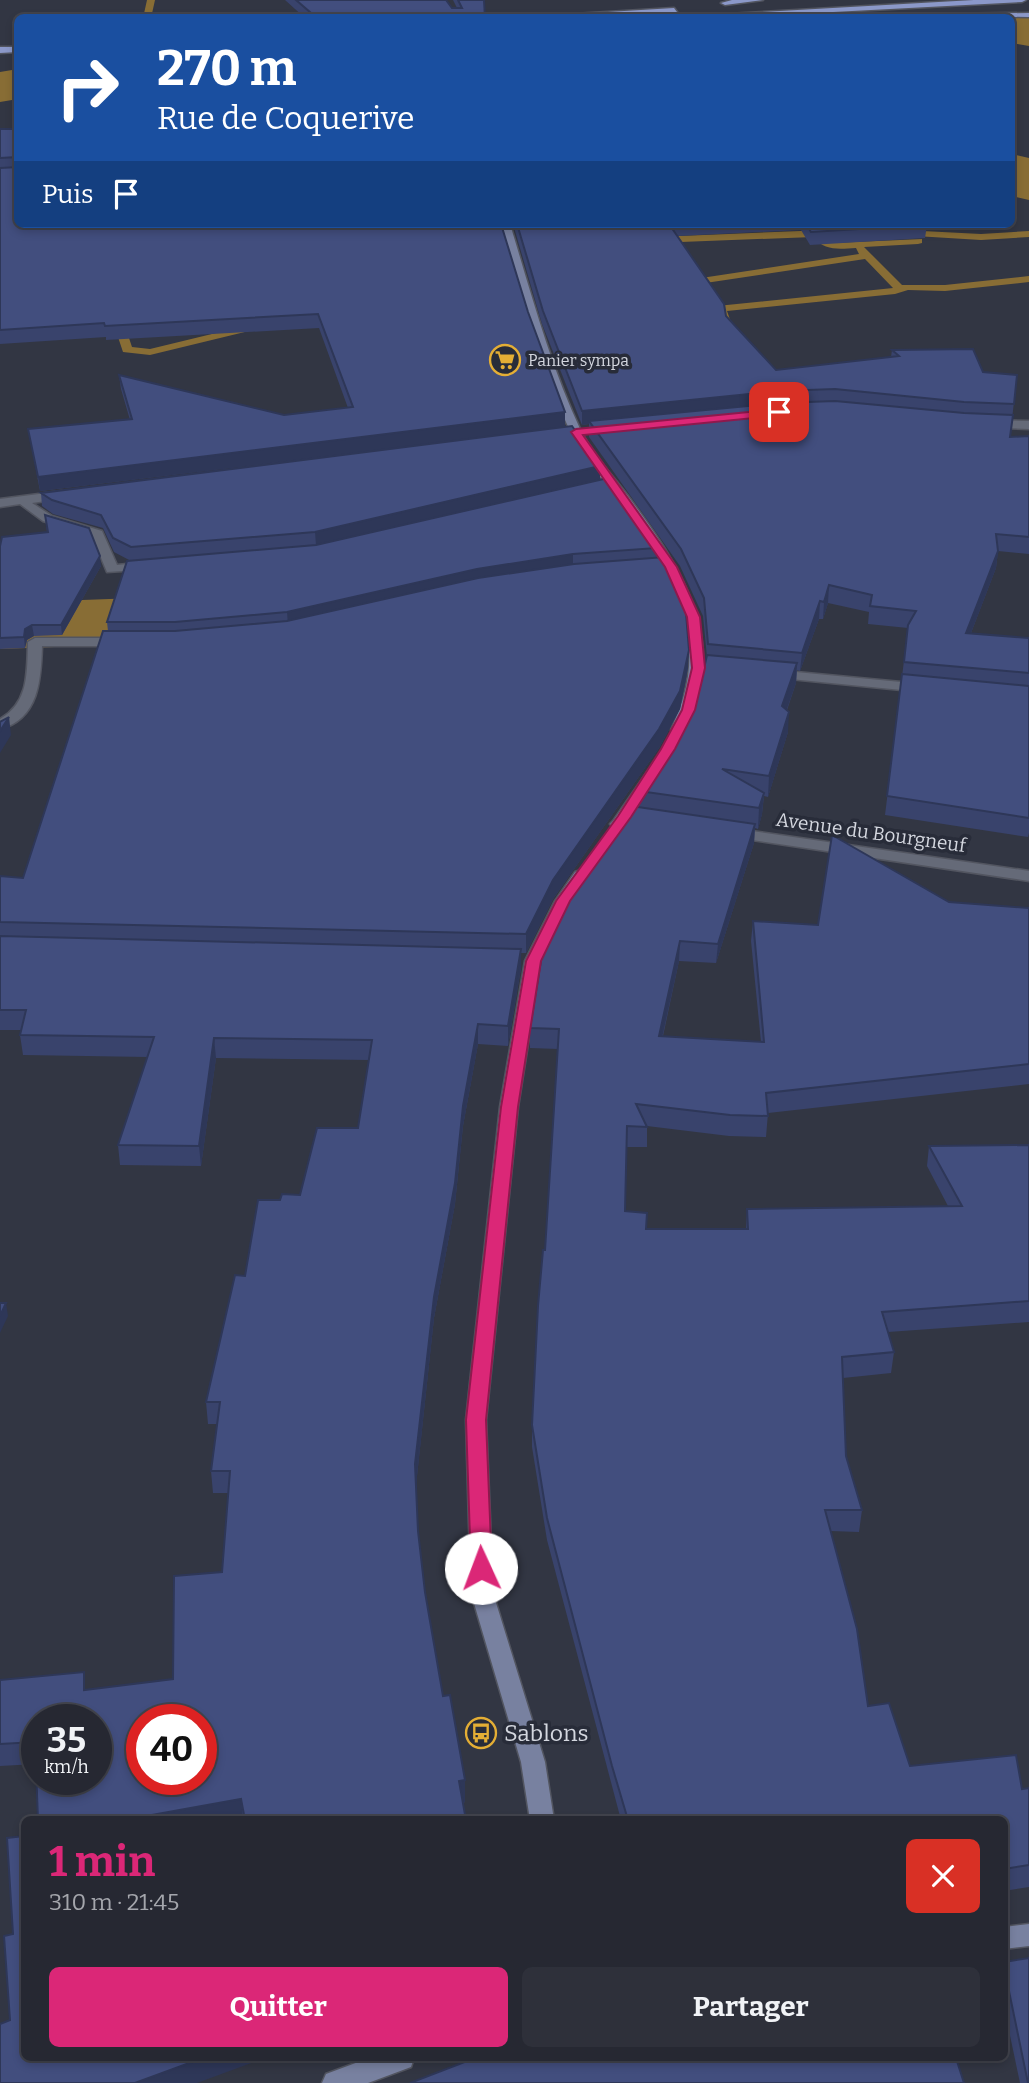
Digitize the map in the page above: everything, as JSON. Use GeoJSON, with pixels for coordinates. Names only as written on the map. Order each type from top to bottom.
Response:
{"type":"FeatureCollection","features":[{"type":"Feature","properties":{"kind":"main road"},"geometry":{"type":"LineString","coordinates":[[717,4],[759,0]]}},
{"type":"Feature","properties":{"kind":"main road"},"geometry":{"type":"LineString","coordinates":[[579,14],[863,0]]}},
{"type":"Feature","properties":{"kind":"main road"},"geometry":{"type":"LineString","coordinates":[[742,14],[1022,0]]}},
{"type":"Feature","properties":{"kind":"main road"},"geometry":{"type":"LineString","coordinates":[[596,13],[690,6]]}},
{"type":"Feature","properties":{"kind":"street"},"geometry":{"type":"LineString","coordinates":[[506,228],[535,325],[583,431],[612,483],[671,567],[694,617],[704,669],[689,710],[630,818],[606,840]]}},
{"type":"Feature","properties":{"kind":"street"},"geometry":{"type":"LineString","coordinates":[[975,424],[1029,425]]}},
{"type":"Feature","properties":{"kind":"street"},"geometry":{"type":"LineString","coordinates":[[562,434],[583,431]]}},
{"type":"Feature","properties":{"kind":"street"},"geometry":{"type":"LineString","coordinates":[[595,488],[612,483]]}},
{"type":"Feature","properties":{"kind":"street"},"geometry":{"type":"LineString","coordinates":[[0,503],[78,493]]}},
{"type":"Feature","properties":{"kind":"street"},"geometry":{"type":"LineString","coordinates":[[23,500],[32,511],[47,519],[97,534],[112,569],[163,565]]}},
{"type":"Feature","properties":{"kind":"street"},"geometry":{"type":"LineString","coordinates":[[650,568],[671,567]]}},
{"type":"Feature","properties":{"kind":"street"},"geometry":{"type":"LineString","coordinates":[[0,725],[17,718],[33,691],[35,642],[138,642]]}},
{"type":"Feature","properties":{"kind":"street"},"geometry":{"type":"LineString","coordinates":[[758,673],[934,689]]}},
{"type":"Feature","properties":{"kind":"street","name":"Avenue du Bourgneuf"},"geometry":{"type":"LineString","coordinates":[[711,830],[1029,876]]}},
{"type":"Feature","properties":{"kind":"street"},"geometry":{"type":"LineString","coordinates":[[541,1816],[533,1762],[482,1593],[476,1420],[526,961],[593,857]]}},
{"type":"Feature","properties":{"kind":"street"},"geometry":{"type":"LineString","coordinates":[[1008,1938],[1029,1935]]}},
{"type":"Feature","properties":{"kind":"street"},"geometry":{"type":"LineString","coordinates":[[336,2083],[393,2061]]}},
{"type":"Feature","properties":{"kind":"building"},"geometry":{"type":"Polygon","coordinates":[[[296,0],[446,0],[452,8],[462,8],[458,0],[484,0],[485,14],[312,14],[296,0]]]}},
{"type":"Feature","properties":{"kind":"building"},"geometry":{"type":"Polygon","coordinates":[[[0,129],[14,129],[14,157],[0,158],[0,129]]]}},
{"type":"Feature","properties":{"kind":"building"},"geometry":{"type":"Polygon","coordinates":[[[14,167],[14,228],[502,228],[528,312],[565,412],[38,477],[28,429],[132,419],[119,375],[284,415],[353,407],[318,314],[0,330],[0,168],[14,167]]]}},
{"type":"Feature","properties":{"kind":"building"},"geometry":{"type":"Polygon","coordinates":[[[518,228],[672,228],[724,304],[726,316],[776,370],[899,356],[892,350],[973,349],[983,372],[1017,375],[1014,404],[964,402],[835,389],[780,391],[582,411],[543,311],[518,228]]]}},
{"type":"Feature","properties":{"kind":"building"},"geometry":{"type":"Polygon","coordinates":[[[808,228],[877,228],[811,232],[808,228]]]}},
{"type":"Feature","properties":{"kind":"building"},"geometry":{"type":"Polygon","coordinates":[[[835,401],[1013,415],[1010,437],[1029,436],[1029,537],[996,534],[998,551],[966,633],[1029,638],[1029,673],[904,662],[908,625],[916,611],[870,606],[872,595],[829,585],[824,602],[820,601],[802,653],[708,644],[704,598],[681,549],[589,421],[780,403],[835,401]]]}},
{"type":"Feature","properties":{"kind":"building"},"geometry":{"type":"Polygon","coordinates":[[[572,426],[600,466],[315,532],[131,547],[113,538],[101,515],[52,500],[41,493],[572,426]]]}},
{"type":"Feature","properties":{"kind":"building"},"geometry":{"type":"Polygon","coordinates":[[[608,478],[657,548],[573,554],[477,569],[287,612],[175,622],[107,622],[127,561],[316,545],[608,478]]]}},
{"type":"Feature","properties":{"kind":"building"},"geometry":{"type":"Polygon","coordinates":[[[45,515],[89,528],[100,556],[61,625],[32,625],[25,629],[24,637],[0,638],[2,537],[48,532],[45,515]]]}},
{"type":"Feature","properties":{"kind":"building"},"geometry":{"type":"Polygon","coordinates":[[[665,557],[685,600],[689,650],[680,691],[659,729],[553,880],[526,934],[0,922],[0,876],[23,878],[103,631],[175,631],[287,621],[478,578],[574,564],[665,557]]]}},
{"type":"Feature","properties":{"kind":"building"},"geometry":{"type":"Polygon","coordinates":[[[707,655],[797,663],[782,706],[789,712],[769,776],[722,769],[764,793],[759,808],[639,791],[699,691],[707,655]]]}},
{"type":"Feature","properties":{"kind":"building"},"geometry":{"type":"Polygon","coordinates":[[[902,674],[1029,686],[1029,818],[887,796],[902,674]]]}},
{"type":"Feature","properties":{"kind":"building"},"geometry":{"type":"Polygon","coordinates":[[[9,717],[0,731],[0,722],[9,717]]]}},
{"type":"Feature","properties":{"kind":"building"},"geometry":{"type":"Polygon","coordinates":[[[631,806],[755,824],[718,944],[680,941],[659,1036],[764,1042],[753,921],[818,925],[832,835],[949,902],[1029,908],[1029,1064],[766,1093],[768,1116],[730,1115],[636,1104],[647,1127],[627,1126],[625,1211],[647,1213],[646,1229],[748,1229],[747,1209],[962,1206],[929,1146],[1029,1145],[1029,1301],[882,1312],[894,1352],[842,1357],[846,1456],[862,1510],[825,1510],[857,1629],[868,1706],[889,1703],[910,1766],[1016,1755],[1022,1789],[1029,1788],[1029,1865],[1008,1868],[1008,1816],[627,1816],[547,1518],[532,1425],[538,1306],[545,1250],[559,1029],[530,1028],[544,942],[574,883],[631,806]]]}},
{"type":"Feature","properties":{"kind":"building"},"geometry":{"type":"Polygon","coordinates":[[[0,936],[521,949],[508,1026],[478,1024],[463,1106],[455,1183],[434,1297],[415,1464],[418,1531],[425,1592],[443,1696],[450,1695],[465,1780],[459,1781],[465,1816],[244,1816],[241,1799],[146,1816],[38,1816],[37,1795],[112,1795],[112,1704],[21,1704],[21,1743],[0,1744],[0,1680],[84,1672],[84,1690],[173,1679],[174,1576],[222,1572],[230,1471],[211,1471],[220,1402],[206,1402],[235,1275],[245,1276],[258,1200],[280,1200],[282,1194],[300,1195],[317,1128],[358,1128],[372,1040],[214,1038],[199,1146],[118,1145],[154,1037],[20,1035],[26,1010],[0,1010],[0,936]]]}},
{"type":"Feature","properties":{"kind":"building"},"geometry":{"type":"Polygon","coordinates":[[[0,1303],[6,1303],[0,1316],[0,1303]]]}},
{"type":"Feature","properties":{"kind":"building"},"geometry":{"type":"Polygon","coordinates":[[[21,1836],[21,2061],[195,2061],[135,2083],[0,2083],[0,2024],[10,2020],[4,1936],[13,1934],[7,1838],[21,1836]]]}},
{"type":"Feature","properties":{"kind":"building"},"geometry":{"type":"Polygon","coordinates":[[[1029,1958],[1029,2083],[1008,1986],[1008,1961],[1029,1958]]]}},
{"type":"Feature","properties":{"kind":"building"},"geometry":{"type":"Polygon","coordinates":[[[467,2061],[957,2061],[964,2083],[410,2083],[467,2061]]]}},
{"type":"Feature","properties":{"kind":"waterway"},"geometry":{"type":"LineString","coordinates":[[148,14],[151,0]]}},
{"type":"Feature","properties":{"kind":"waterway"},"geometry":{"type":"LineString","coordinates":[[1015,30],[1029,32]]}},
{"type":"Feature","properties":{"kind":"waterway"},"geometry":{"type":"LineString","coordinates":[[0,87],[14,85]]}},
{"type":"Feature","properties":{"kind":"waterway"},"geometry":{"type":"LineString","coordinates":[[1015,172],[1029,184]]}},
{"type":"Feature","properties":{"kind":"waterway"},"geometry":{"type":"LineString","coordinates":[[655,240],[815,233]]}},
{"type":"Feature","properties":{"kind":"waterway"},"geometry":{"type":"LineString","coordinates":[[815,233],[823,242],[832,246],[918,241]]}},
{"type":"Feature","properties":{"kind":"waterway"},"geometry":{"type":"LineString","coordinates":[[815,233],[826,233]]}},
{"type":"Feature","properties":{"kind":"waterway"},"geometry":{"type":"LineString","coordinates":[[903,233],[981,237],[1029,234]]}},
{"type":"Feature","properties":{"kind":"waterway"},"geometry":{"type":"LineString","coordinates":[[860,249],[867,256]]}},
{"type":"Feature","properties":{"kind":"waterway"},"geometry":{"type":"LineString","coordinates":[[692,282],[867,256]]}},
{"type":"Feature","properties":{"kind":"waterway"},"geometry":{"type":"LineString","coordinates":[[867,256],[899,288]]}},
{"type":"Feature","properties":{"kind":"waterway"},"geometry":{"type":"LineString","coordinates":[[728,328],[721,308],[895,291],[907,287],[945,288],[1029,279]]}},
{"type":"Feature","properties":{"kind":"waterway"},"geometry":{"type":"LineString","coordinates":[[124,337],[127,350],[150,352],[249,328]]}},
{"type":"Feature","properties":{"kind":"waterway"},"geometry":{"type":"LineString","coordinates":[[0,626],[192,619],[244,611]]}},
{"type":"Feature","properties":{"kind":"place","name":"Panier sympa"},"geometry":{"type":"Point","coordinates":[505,360]}},
{"type":"Feature","properties":{"kind":"place","name":"Sablons"},"geometry":{"type":"Point","coordinates":[481,1733]}},
{"type":"Feature","properties":{"kind":"route"},"geometry":{"type":"LineString","coordinates":[[481,1568],[476,1420],[509,1107],[533,961],[563,901],[624,817],[668,749],[689,710],[698,668],[694,617],[671,567],[576,432],[779,412]]}}]}
